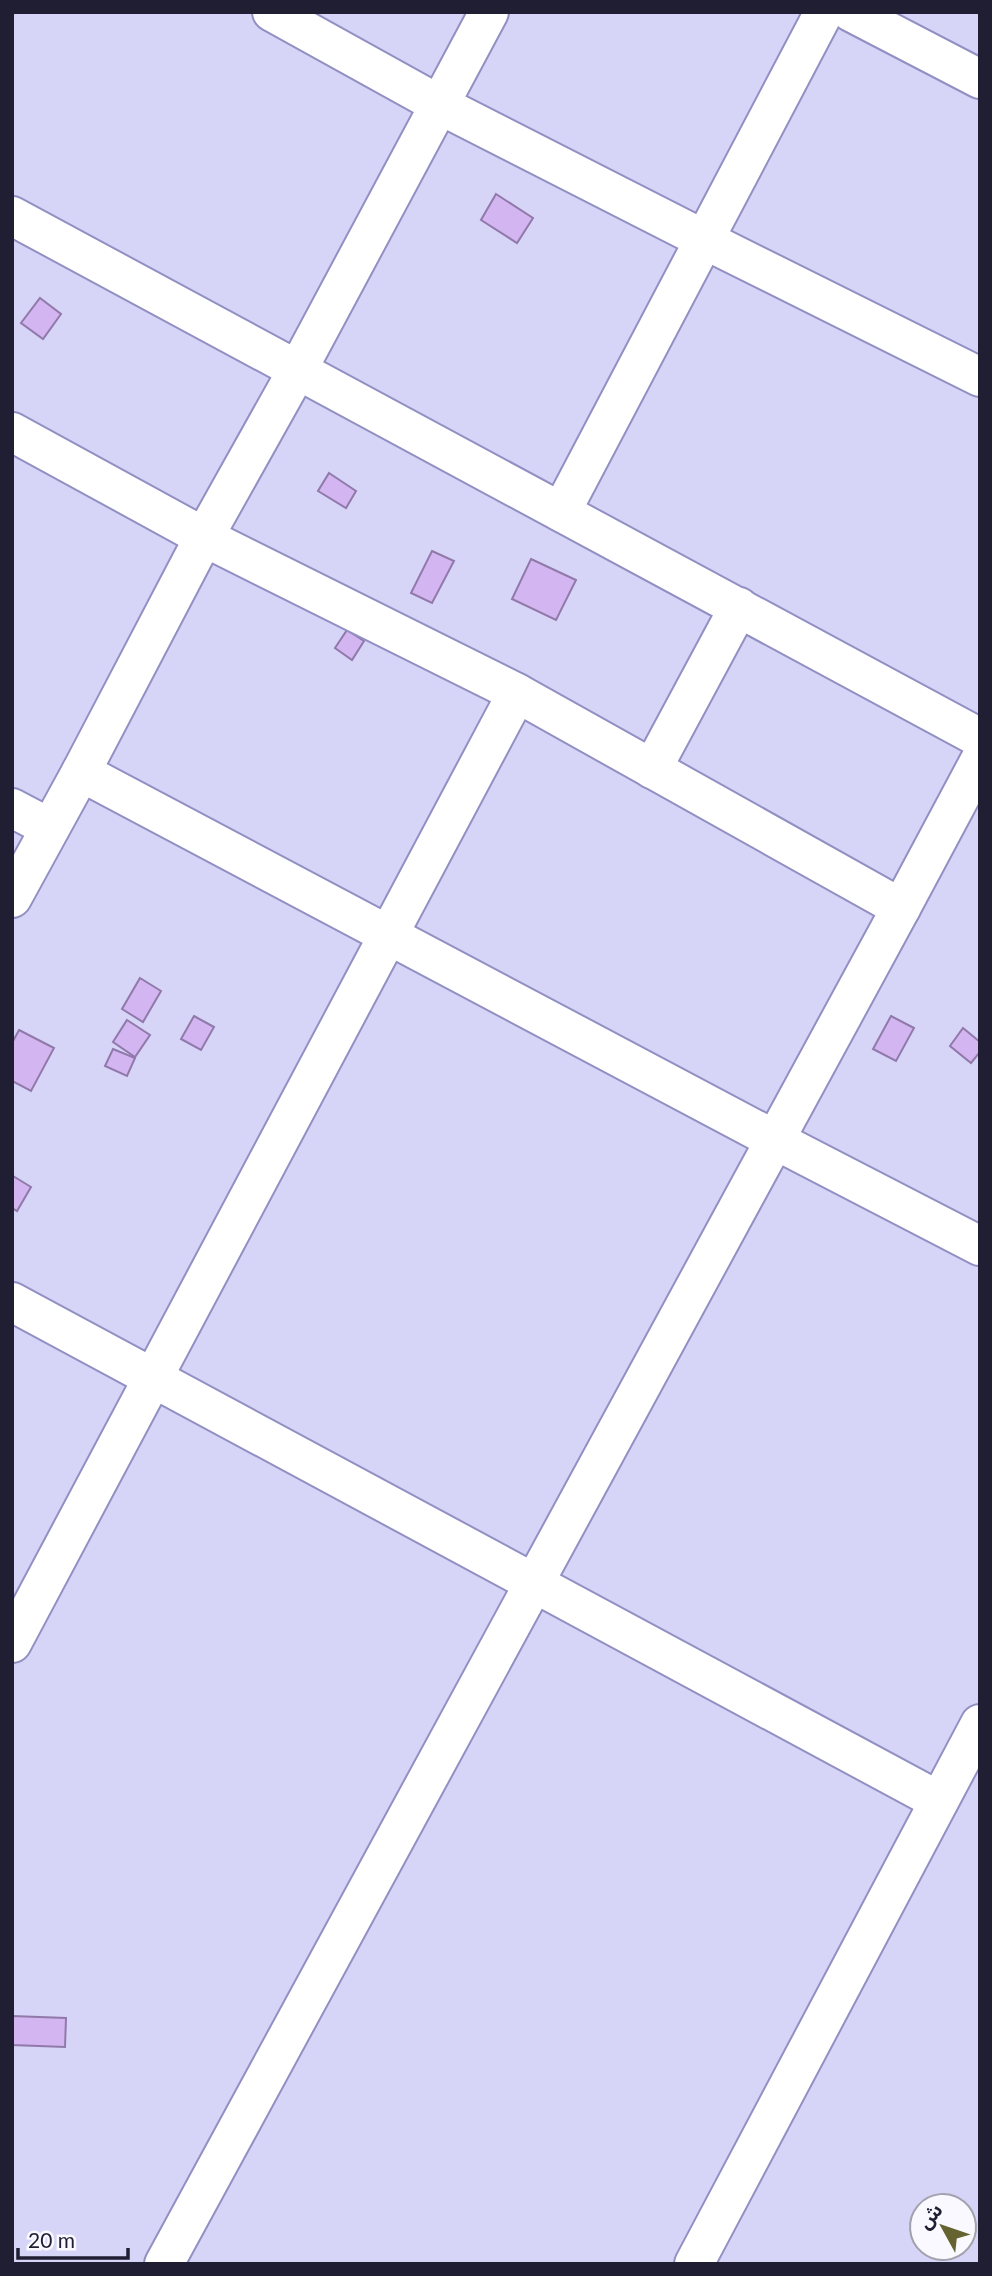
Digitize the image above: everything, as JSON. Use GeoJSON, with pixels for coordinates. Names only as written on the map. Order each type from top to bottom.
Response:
{"type":"FeatureCollection","features":[{"type":"Feature","properties":{"kind":"street"},"geometry":{"type":"LineString","coordinates":[[272,12],[440,105],[980,377]]}},
{"type":"Feature","properties":{"kind":"street"},"geometry":{"type":"LineString","coordinates":[[12,898],[489,12]]}},
{"type":"Feature","properties":{"kind":"street"},"geometry":{"type":"LineString","coordinates":[[561,512],[824,12]]}},
{"type":"Feature","properties":{"kind":"street"},"geometry":{"type":"LineString","coordinates":[[851,12],[980,79]]}},
{"type":"Feature","properties":{"kind":"street"},"geometry":{"type":"LineString","coordinates":[[12,216],[980,738]]}},
{"type":"Feature","properties":{"kind":"street"},"geometry":{"type":"LineString","coordinates":[[12,432],[204,537],[517,692],[901,908]]}},
{"type":"Feature","properties":{"kind":"street"},"geometry":{"type":"LineString","coordinates":[[652,769],[738,607]]}},
{"type":"Feature","properties":{"kind":"street"},"geometry":{"type":"LineString","coordinates":[[12,1643],[517,692]]}},
{"type":"Feature","properties":{"kind":"street"},"geometry":{"type":"LineString","coordinates":[[164,2264],[980,760]]}},
{"type":"Feature","properties":{"kind":"street"},"geometry":{"type":"LineString","coordinates":[[81,772],[980,1246]]}},
{"type":"Feature","properties":{"kind":"street"},"geometry":{"type":"LineString","coordinates":[[12,808],[50,828]]}},
{"type":"Feature","properties":{"kind":"street"},"geometry":{"type":"LineString","coordinates":[[12,1302],[939,1801]]}},
{"type":"Feature","properties":{"kind":"street"},"geometry":{"type":"LineString","coordinates":[[694,2264],[980,1724]]}},
{"type":"Feature","properties":{"kind":"building"},"geometry":{"type":"Polygon","coordinates":[[[496,194],[533,218],[517,243],[481,220],[496,194]]]}},
{"type":"Feature","properties":{"kind":"building"},"geometry":{"type":"Polygon","coordinates":[[[40,298],[61,314],[43,339],[21,323],[40,298]]]}},
{"type":"Feature","properties":{"kind":"building"},"geometry":{"type":"Polygon","coordinates":[[[329,473],[356,491],[346,508],[318,491],[329,473]]]}},
{"type":"Feature","properties":{"kind":"building"},"geometry":{"type":"Polygon","coordinates":[[[432,551],[454,561],[432,603],[411,593],[432,551]]]}},
{"type":"Feature","properties":{"kind":"building"},"geometry":{"type":"Polygon","coordinates":[[[531,559],[576,580],[556,620],[512,599],[531,559]]]}},
{"type":"Feature","properties":{"kind":"building"},"geometry":{"type":"Polygon","coordinates":[[[347,630],[364,641],[352,660],[335,648],[347,630]]]}},
{"type":"Feature","properties":{"kind":"building"},"geometry":{"type":"Polygon","coordinates":[[[140,978],[161,991],[143,1022],[122,1009],[140,978]]]}},
{"type":"Feature","properties":{"kind":"building"},"geometry":{"type":"Polygon","coordinates":[[[194,1016],[214,1027],[201,1050],[181,1039],[194,1016]]]}},
{"type":"Feature","properties":{"kind":"building"},"geometry":{"type":"Polygon","coordinates":[[[891,1016],[914,1028],[896,1061],[873,1049],[891,1016]]]}},
{"type":"Feature","properties":{"kind":"building"},"geometry":{"type":"Polygon","coordinates":[[[127,1020],[150,1035],[135,1057],[113,1042],[127,1020]]]}},
{"type":"Feature","properties":{"kind":"building"},"geometry":{"type":"Polygon","coordinates":[[[963,1028],[980,1042],[980,1052],[971,1063],[950,1046],[963,1028]]]}},
{"type":"Feature","properties":{"kind":"building"},"geometry":{"type":"Polygon","coordinates":[[[19,1030],[54,1048],[31,1091],[12,1081],[12,1043],[19,1030]]]}},
{"type":"Feature","properties":{"kind":"building"},"geometry":{"type":"Polygon","coordinates":[[[113,1049],[135,1058],[127,1076],[105,1066],[113,1049]]]}},
{"type":"Feature","properties":{"kind":"building"},"geometry":{"type":"Polygon","coordinates":[[[13,1176],[31,1187],[17,1211],[12,1208],[13,1176]]]}},
{"type":"Feature","properties":{"kind":"building"},"geometry":{"type":"Polygon","coordinates":[[[12,2016],[66,2018],[65,2047],[12,2045],[12,2016]]]}}]}
